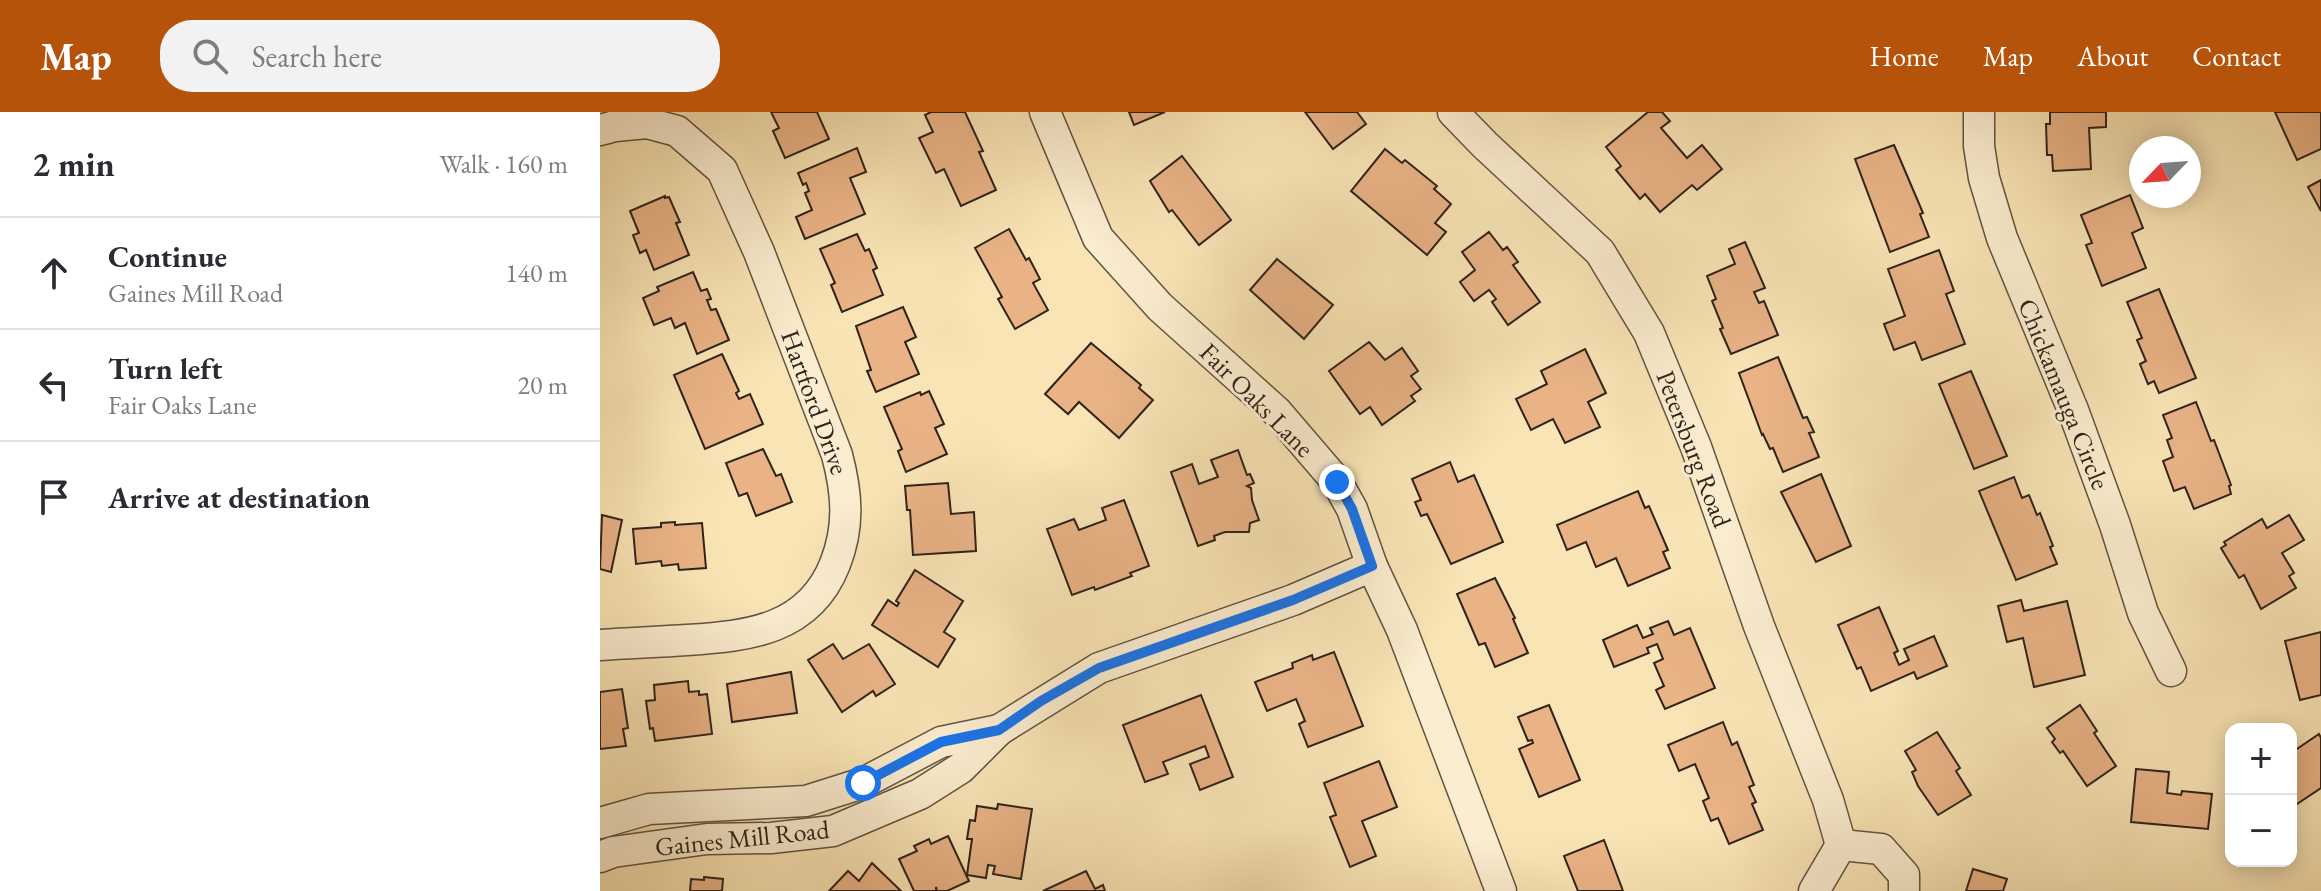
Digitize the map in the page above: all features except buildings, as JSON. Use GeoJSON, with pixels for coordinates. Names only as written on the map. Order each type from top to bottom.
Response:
{"type":"FeatureCollection","features":[{"type":"Feature","properties":{"kind":"street","name":"Fair Oaks Lane"},"geometry":{"type":"LineString","coordinates":[[1045,112],[1098,238],[1160,307],[1277,412],[1337,482],[1352,509],[1372,566],[1402,630],[1501,891]]}},
{"type":"Feature","properties":{"kind":"street","name":"Petersburg Road"},"geometry":{"type":"LineString","coordinates":[[1453,112],[1600,252],[1649,333],[1696,447],[1759,626],[1828,800],[1841,845]]}},
{"type":"Feature","properties":{"kind":"street","name":"Chickamauga Circle"},"geometry":{"type":"LineString","coordinates":[[1979,112],[1979,146],[1984,178],[2002,238],[2073,410],[2143,613],[2171,671]]}},
{"type":"Feature","properties":{"kind":"street","name":"Hartford Drive"},"geometry":{"type":"LineString","coordinates":[[600,130],[647,123],[677,131],[722,170],[759,252],[837,455],[845,486],[847,518],[841,549],[830,578],[811,603],[786,621],[728,638],[600,645]]}},
{"type":"Feature","properties":{"kind":"street","name":"Gaines Mill Road"},"geometry":{"type":"LineString","coordinates":[[600,857],[613,852],[707,839],[771,838],[833,831],[920,794],[961,768],[999,730],[1041,701],[1099,668],[1293,600],[1372,566]]}},
{"type":"Feature","properties":{"kind":"street","name":"Gaines Mill Road"},"geometry":{"type":"LineString","coordinates":[[600,823],[649,809],[806,801],[863,783],[941,742],[999,730]]}},
{"type":"Feature","properties":{"kind":"street"},"geometry":{"type":"LineString","coordinates":[[1814,891],[1841,845],[1881,849],[1904,875],[1904,891]]}},
{"type":"Feature","properties":{"kind":"route"},"geometry":{"type":"LineString","coordinates":[[863,783],[941,742],[999,730],[1041,701],[1099,668],[1293,600],[1372,566],[1352,509],[1337,482]]}}]}
